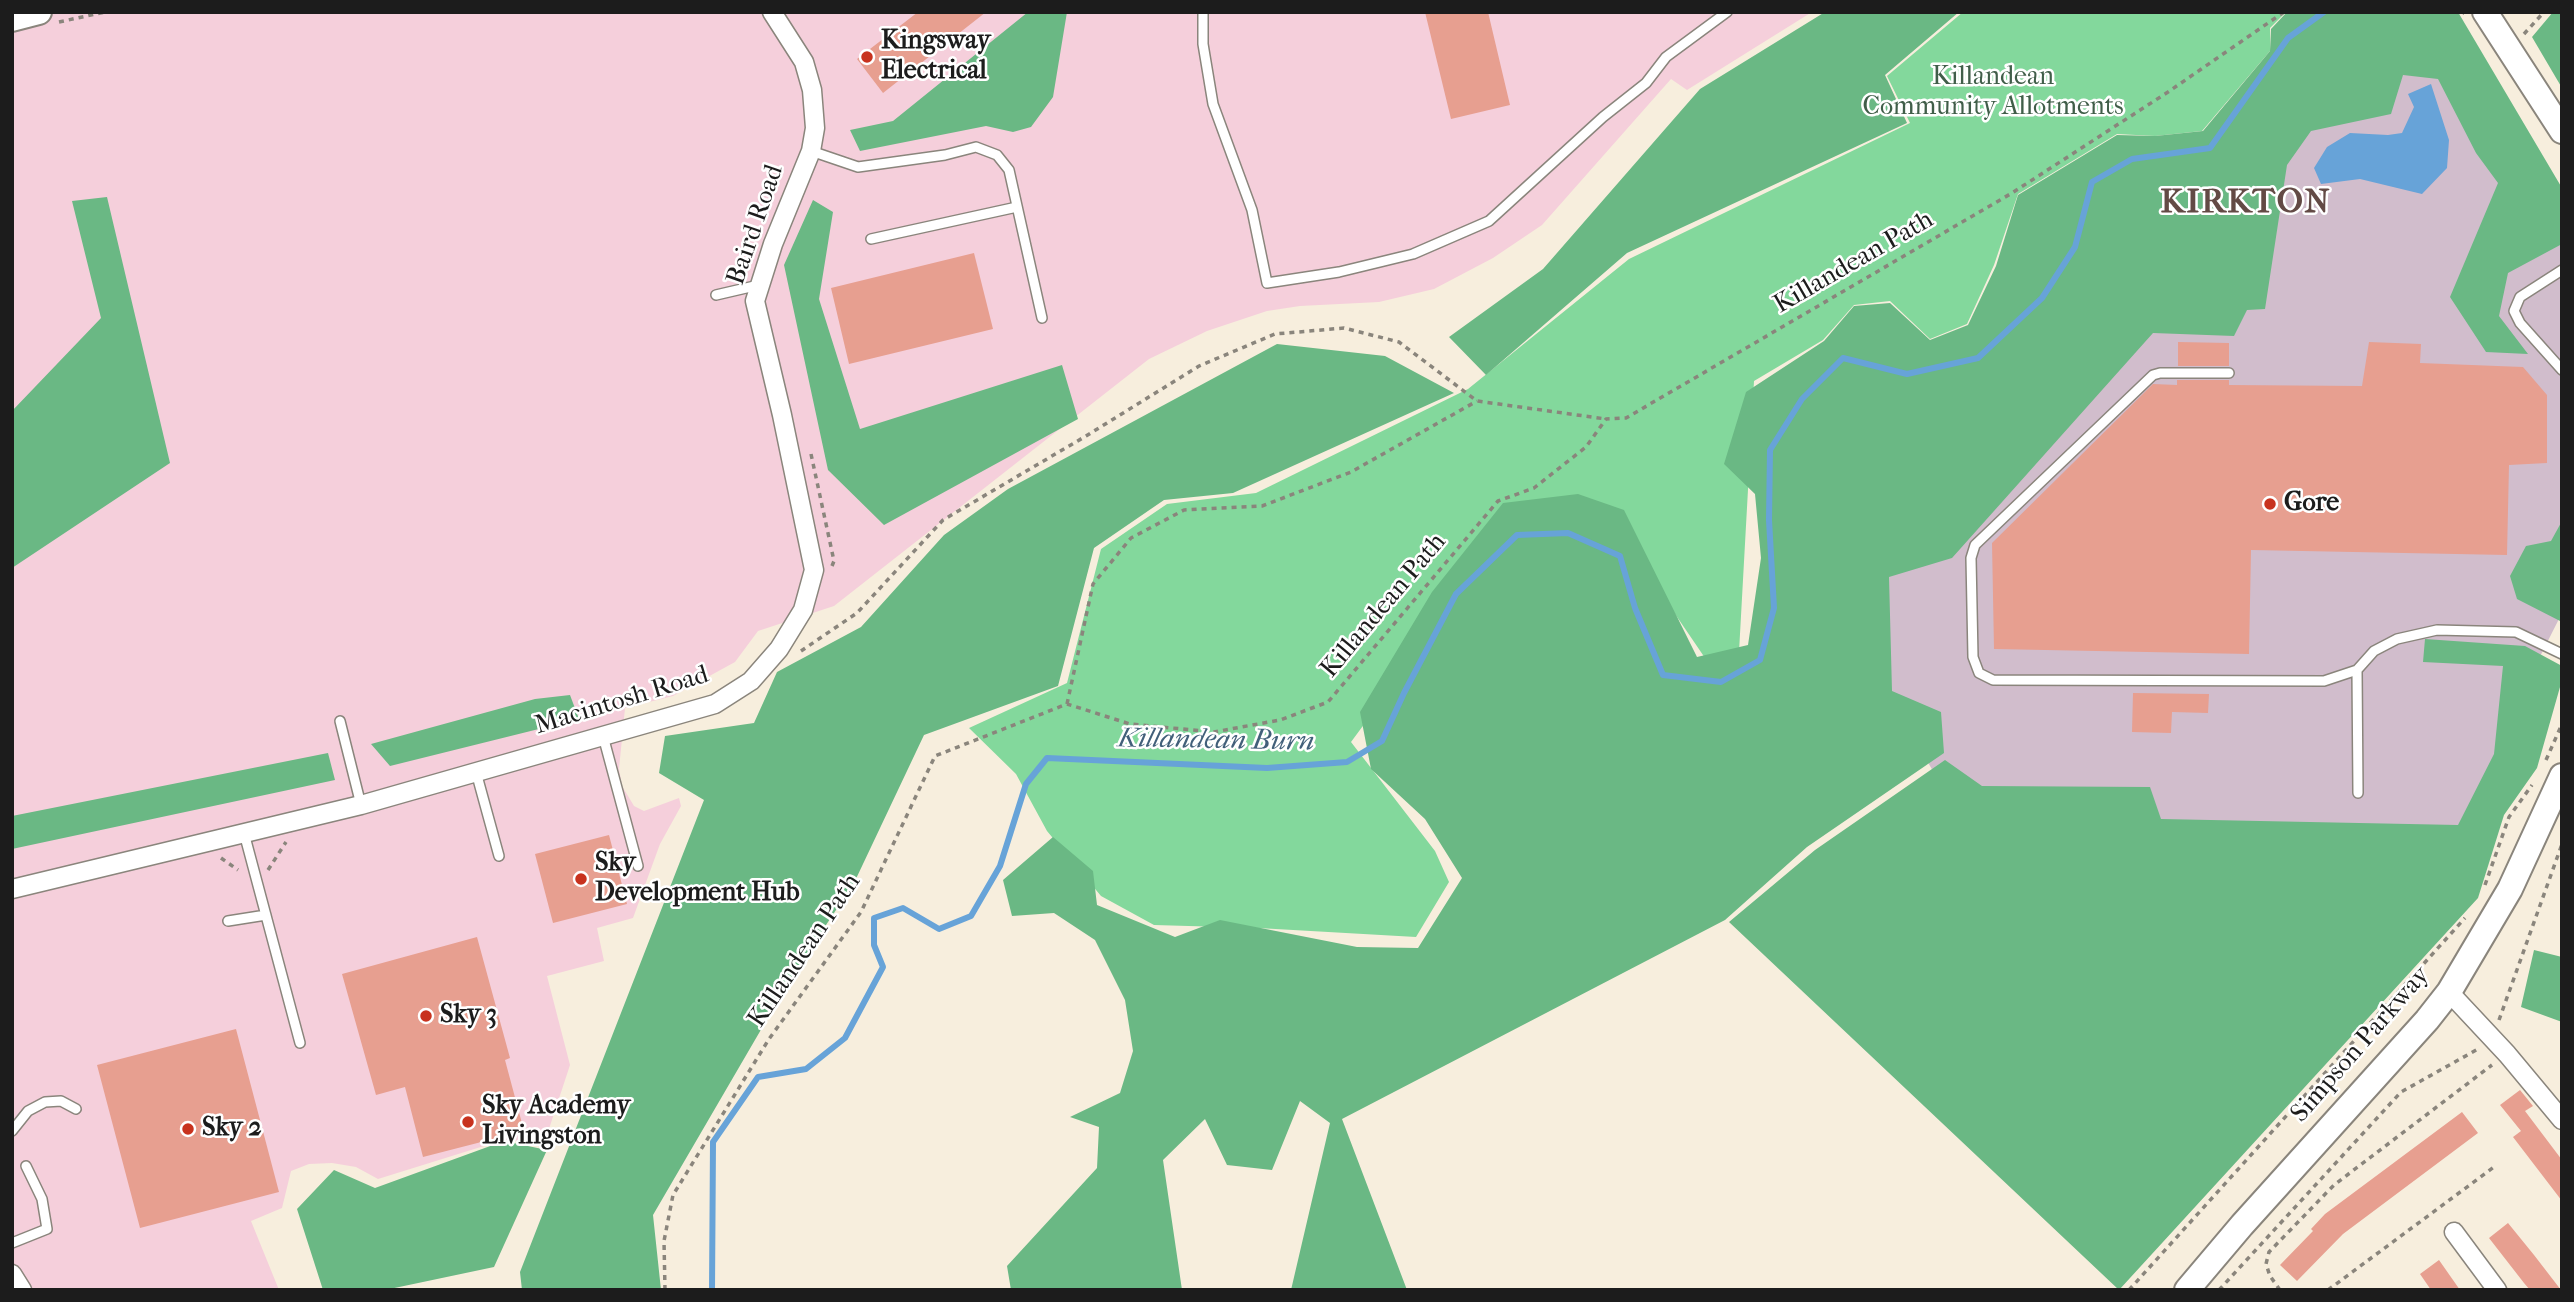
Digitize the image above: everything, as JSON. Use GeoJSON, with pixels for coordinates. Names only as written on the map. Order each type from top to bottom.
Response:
{"type":"FeatureCollection","features":[{"type":"Feature","properties":{"kind":"main road"},"geometry":{"type":"LineString","coordinates":[[2485,12],[2562,131]]}},
{"type":"Feature","properties":{"kind":"main road"},"geometry":{"type":"LineString","coordinates":[[12,19],[47,18]]}},
{"type":"Feature","properties":{"kind":"main road","name":"Simpson Parkway"},"geometry":{"type":"LineString","coordinates":[[2187,1290],[2449,992],[2510,889],[2552,774]]}},
{"type":"Feature","properties":{"kind":"street","name":"Baird Road"},"geometry":{"type":"LineString","coordinates":[[772,12],[804,62],[811,90],[815,128],[811,151],[777,232],[755,301],[801,503]]}},
{"type":"Feature","properties":{"kind":"street","name":"Macintosh Road"},"geometry":{"type":"LineString","coordinates":[[12,889],[361,805],[715,704],[751,681],[779,649],[803,610],[814,570],[801,503]]}},
{"type":"Feature","properties":{"kind":"street"},"geometry":{"type":"LineString","coordinates":[[2449,992],[2507,1054],[2562,1120]]}},
{"type":"Feature","properties":{"kind":"street"},"geometry":{"type":"LineString","coordinates":[[2454,1232],[2497,1290]]}},
{"type":"Feature","properties":{"kind":"street"},"geometry":{"type":"LineString","coordinates":[[12,1274],[22,1290]]}},
{"type":"Feature","properties":{"kind":"lane"},"geometry":{"type":"LineString","coordinates":[[1203,12],[1203,44],[1213,104],[1252,210],[1267,283],[1339,272],[1413,254],[1489,221],[1603,117],[1646,83],[1666,57],[1727,12]]}},
{"type":"Feature","properties":{"kind":"lane"},"geometry":{"type":"LineString","coordinates":[[811,151],[858,167],[945,155],[976,147],[997,155],[1009,170],[1042,317]]}},
{"type":"Feature","properties":{"kind":"lane"},"geometry":{"type":"LineString","coordinates":[[871,239],[1017,207]]}},
{"type":"Feature","properties":{"kind":"lane"},"geometry":{"type":"LineString","coordinates":[[2562,270],[2520,298],[2514,311],[2520,323],[2562,370]]}},
{"type":"Feature","properties":{"kind":"lane"},"geometry":{"type":"LineString","coordinates":[[716,295],[759,285]]}},
{"type":"Feature","properties":{"kind":"lane"},"geometry":{"type":"LineString","coordinates":[[2229,373],[2153,375],[1975,545],[1971,558],[1973,657],[1979,673],[1993,680],[2324,681],[2357,670],[2374,651],[2397,639],[2437,630],[2516,632],[2562,654]]}},
{"type":"Feature","properties":{"kind":"lane"},"geometry":{"type":"LineString","coordinates":[[2357,670],[2358,793]]}},
{"type":"Feature","properties":{"kind":"lane"},"geometry":{"type":"LineString","coordinates":[[340,720],[361,805]]}},
{"type":"Feature","properties":{"kind":"lane"},"geometry":{"type":"LineString","coordinates":[[603,736],[638,866]]}},
{"type":"Feature","properties":{"kind":"lane"},"geometry":{"type":"LineString","coordinates":[[476,772],[499,856]]}},
{"type":"Feature","properties":{"kind":"lane"},"geometry":{"type":"LineString","coordinates":[[244,833],[300,1043]]}},
{"type":"Feature","properties":{"kind":"lane"},"geometry":{"type":"LineString","coordinates":[[228,922],[266,915]]}},
{"type":"Feature","properties":{"kind":"lane"},"geometry":{"type":"LineString","coordinates":[[12,1131],[28,1111],[44,1101],[61,1101],[76,1109]]}},
{"type":"Feature","properties":{"kind":"lane"},"geometry":{"type":"LineString","coordinates":[[12,1243],[47,1229],[42,1199],[26,1166]]}},
{"type":"Feature","properties":{"kind":"path"},"geometry":{"type":"LineString","coordinates":[[47,18],[105,12]]}},
{"type":"Feature","properties":{"kind":"path","name":"Killandean Path"},"geometry":{"type":"LineString","coordinates":[[665,1290],[664,1241],[673,1195],[769,1040],[861,912],[935,755],[1067,704],[1130,724],[1214,732],[1280,720],[1328,702],[1498,501],[1534,488],[1586,447],[1606,419],[1626,418],[2012,193],[2168,92],[2284,12]]}},
{"type":"Feature","properties":{"kind":"path"},"geometry":{"type":"LineString","coordinates":[[2510,50],[2544,12]]}},
{"type":"Feature","properties":{"kind":"path"},"geometry":{"type":"LineString","coordinates":[[779,649],[795,655],[857,613],[943,520],[1199,366],[1275,334],[1344,328],[1399,342],[1477,401],[1606,419]]}},
{"type":"Feature","properties":{"kind":"path"},"geometry":{"type":"LineString","coordinates":[[1067,704],[1093,584],[1132,538],[1185,510],[1262,506],[1351,472],[1477,401]]}},
{"type":"Feature","properties":{"kind":"path"},"geometry":{"type":"LineString","coordinates":[[2552,774],[2562,724]]}},
{"type":"Feature","properties":{"kind":"path"},"geometry":{"type":"LineString","coordinates":[[2484,890],[2509,817],[2533,783]]}},
{"type":"Feature","properties":{"kind":"path"},"geometry":{"type":"LineString","coordinates":[[2219,1290],[2401,1092],[2493,1040],[2501,1008],[2562,844]]}},
{"type":"Feature","properties":{"kind":"path"},"geometry":{"type":"LineString","coordinates":[[2129,1290],[2470,913]]}},
{"type":"Feature","properties":{"kind":"path"},"geometry":{"type":"LineString","coordinates":[[2280,1290],[2270,1276],[2266,1264],[2269,1252],[2334,1185],[2507,1054]]}},
{"type":"Feature","properties":{"kind":"path"},"geometry":{"type":"LineString","coordinates":[[2328,1290],[2494,1167]]}},
{"type":"Feature","properties":{"kind":"shaded area"},"geometry":{"type":"Polygon","coordinates":[[[12,12],[1812,12],[1687,90],[1671,79],[1542,225],[1493,258],[1434,289],[1379,302],[1300,306],[1267,311],[1207,331],[1149,359],[834,606],[758,631],[735,662],[673,696],[625,708],[619,769],[622,786],[634,806],[644,811],[679,798],[681,806],[660,844],[633,918],[597,928],[604,961],[547,976],[570,1065],[545,1141],[500,1141],[378,1179],[356,1167],[332,1163],[309,1164],[291,1171],[282,1208],[251,1221],[279,1290],[12,1290],[12,12]]]}},
{"type":"Feature","properties":{"kind":"shaded area"},"geometry":{"type":"Polygon","coordinates":[[[2413,45],[2562,224],[2562,613],[2520,696],[2477,822],[2423,840],[2101,864],[1937,778],[1854,635],[1860,507],[2331,90],[2413,45]]]}},
{"type":"Feature","properties":{"kind":"green space"},"geometry":{"type":"Polygon","coordinates":[[[1028,12],[1067,12],[1053,97],[1031,127],[1013,132],[986,126],[860,151],[850,130],[893,121],[1028,12]]]}},
{"type":"Feature","properties":{"kind":"green space"},"geometry":{"type":"Polygon","coordinates":[[[1825,12],[1959,12],[1885,75],[1907,123],[1627,253],[1486,375],[1449,337],[1543,269],[1700,89],[1825,12]]]}},
{"type":"Feature","properties":{"kind":"green space","name":"Killandean Community Allotments"},"geometry":{"type":"Polygon","coordinates":[[[1963,12],[2286,12],[2270,28],[2270,51],[2202,131],[2155,136],[2117,134],[2018,194],[1994,265],[1967,324],[1930,339],[1890,301],[1854,305],[1823,340],[1754,381],[1739,652],[1705,658],[1622,536],[1513,523],[1351,742],[1435,851],[1449,882],[1416,937],[1154,925],[1101,896],[1047,831],[1016,774],[969,728],[1067,683],[1101,549],[1167,504],[1256,493],[1468,389],[1629,259],[1910,123],[1887,76],[1963,12]]]}},
{"type":"Feature","properties":{"kind":"green space"},"geometry":{"type":"Polygon","coordinates":[[[2287,12],[2458,12],[2562,188],[2562,244],[2508,273],[2499,316],[2528,354],[2486,352],[2450,297],[2498,183],[2476,153],[2438,79],[2403,75],[2391,114],[2311,131],[2287,165],[2265,309],[2247,310],[2234,336],[2153,333],[1952,558],[1889,577],[1892,691],[1941,712],[1944,753],[1807,847],[1725,920],[1342,1119],[1407,1290],[1291,1290],[1330,1123],[1300,1101],[1272,1170],[1227,1165],[1205,1119],[1163,1160],[1182,1290],[1011,1290],[1007,1266],[1097,1168],[1099,1127],[1070,1117],[1120,1093],[1133,1051],[1125,1000],[1095,940],[1054,913],[1012,916],[1003,880],[1053,837],[1093,871],[1097,905],[1175,937],[1220,920],[1357,947],[1418,948],[1462,878],[1425,819],[1371,769],[1360,712],[1432,592],[1503,503],[1578,494],[1624,510],[1697,657],[1748,645],[1761,558],[1755,494],[1724,464],[1746,392],[1824,341],[1854,306],[1890,303],[1930,340],[1968,325],[1996,266],[2018,195],[2117,135],[2155,136],[2203,131],[2270,51],[2271,29],[2287,12]]]}},
{"type":"Feature","properties":{"kind":"green space"},"geometry":{"type":"Polygon","coordinates":[[[2553,12],[2562,12],[2562,88],[2532,37],[2553,12]]]}},
{"type":"Feature","properties":{"kind":"green space"},"geometry":{"type":"Polygon","coordinates":[[[107,197],[170,463],[12,568],[12,411],[101,318],[72,201],[107,197]]]}},
{"type":"Feature","properties":{"kind":"green space"},"geometry":{"type":"Polygon","coordinates":[[[813,200],[833,212],[819,299],[860,429],[1062,365],[1078,419],[884,525],[828,470],[784,265],[813,200]]]}},
{"type":"Feature","properties":{"kind":"green space"},"geometry":{"type":"Polygon","coordinates":[[[1277,344],[1385,356],[1454,393],[1233,493],[1164,500],[1094,548],[1058,686],[924,735],[854,883],[794,973],[653,1215],[661,1290],[522,1290],[520,1272],[704,800],[659,773],[665,736],[754,723],[777,672],[861,627],[944,535],[1008,489],[1277,344]]]}},
{"type":"Feature","properties":{"kind":"green space"},"geometry":{"type":"Polygon","coordinates":[[[2562,521],[2562,622],[2517,599],[2510,576],[2526,546],[2551,541],[2562,521]]]}},
{"type":"Feature","properties":{"kind":"green space"},"geometry":{"type":"Polygon","coordinates":[[[2425,639],[2525,646],[2562,666],[2562,680],[2537,768],[2504,815],[2478,898],[2119,1290],[1729,922],[1815,850],[1945,760],[1982,786],[2150,787],[2161,819],[2458,825],[2494,754],[2503,666],[2423,662],[2425,639]]]}},
{"type":"Feature","properties":{"kind":"green space"},"geometry":{"type":"Polygon","coordinates":[[[570,695],[579,719],[390,766],[371,744],[535,699],[570,695]]]}},
{"type":"Feature","properties":{"kind":"green space"},"geometry":{"type":"Polygon","coordinates":[[[328,753],[335,780],[12,849],[12,816],[328,753]]]}},
{"type":"Feature","properties":{"kind":"green space"},"geometry":{"type":"Polygon","coordinates":[[[2534,950],[2562,957],[2562,1022],[2521,1007],[2534,950]]]}},
{"type":"Feature","properties":{"kind":"green space"},"geometry":{"type":"Polygon","coordinates":[[[504,1141],[547,1150],[494,1267],[385,1290],[323,1290],[297,1209],[334,1170],[375,1188],[504,1141]]]}},
{"type":"Feature","properties":{"kind":"water"},"geometry":{"type":"Polygon","coordinates":[[[2431,84],[2449,140],[2447,168],[2422,194],[2360,179],[2321,184],[2314,168],[2327,147],[2350,133],[2402,133],[2414,107],[2408,94],[2431,84]]]}},
{"type":"Feature","properties":{"kind":"building"},"geometry":{"type":"Polygon","coordinates":[[[918,12],[986,12],[883,93],[857,59],[918,12]]]}},
{"type":"Feature","properties":{"kind":"building"},"geometry":{"type":"Polygon","coordinates":[[[1425,12],[1488,12],[1510,105],[1451,119],[1425,12]]]}},
{"type":"Feature","properties":{"kind":"building"},"geometry":{"type":"Polygon","coordinates":[[[974,253],[993,329],[849,364],[831,288],[974,253]]]}},
{"type":"Feature","properties":{"kind":"building"},"geometry":{"type":"Polygon","coordinates":[[[2178,342],[2229,343],[2229,366],[2178,366],[2178,342]]]}},
{"type":"Feature","properties":{"kind":"building","name":"Gore"},"geometry":{"type":"Polygon","coordinates":[[[2369,342],[2421,344],[2420,363],[2523,367],[2547,395],[2547,463],[2509,465],[2507,555],[2251,550],[2249,654],[1994,649],[1992,543],[2153,384],[2177,385],[2177,380],[2229,380],[2229,385],[2362,386],[2369,342]]]}},
{"type":"Feature","properties":{"kind":"building"},"geometry":{"type":"Polygon","coordinates":[[[2133,693],[2209,694],[2208,713],[2172,712],[2171,733],[2132,732],[2133,693]]]}},
{"type":"Feature","properties":{"kind":"building","name":"Sky Development Hub"},"geometry":{"type":"Polygon","coordinates":[[[609,835],[627,904],[553,923],[535,854],[609,835]]]}},
{"type":"Feature","properties":{"kind":"building","name":"Sky 3"},"geometry":{"type":"Polygon","coordinates":[[[477,937],[510,1058],[505,1060],[524,1131],[423,1157],[405,1087],[376,1095],[342,974],[477,937]]]}},
{"type":"Feature","properties":{"kind":"building","name":"Sky 2"},"geometry":{"type":"Polygon","coordinates":[[[236,1029],[279,1192],[140,1228],[97,1065],[236,1029]]]}},
{"type":"Feature","properties":{"kind":"building"},"geometry":{"type":"Polygon","coordinates":[[[2520,1090],[2533,1106],[2525,1111],[2562,1160],[2562,1201],[2513,1137],[2521,1131],[2500,1105],[2520,1090]]]}},
{"type":"Feature","properties":{"kind":"building"},"geometry":{"type":"Polygon","coordinates":[[[2462,1112],[2478,1133],[2343,1234],[2297,1281],[2280,1265],[2313,1231],[2311,1229],[2325,1214],[2462,1112]]]}},
{"type":"Feature","properties":{"kind":"building"},"geometry":{"type":"Polygon","coordinates":[[[2508,1223],[2561,1290],[2530,1290],[2524,1283],[2489,1238],[2508,1223]]]}},
{"type":"Feature","properties":{"kind":"building"},"geometry":{"type":"Polygon","coordinates":[[[2439,1260],[2460,1290],[2431,1290],[2420,1274],[2439,1260]]]}},
{"type":"Feature","properties":{"kind":"waterway","name":"Killandean Burn"},"geometry":{"type":"LineString","coordinates":[[712,1290],[713,1142],[758,1077],[806,1069],[845,1038],[883,967],[874,945],[874,918],[903,908],[939,929],[971,916],[1000,866],[1026,784],[1047,758],[1267,768],[1347,762],[1382,741],[1456,594],[1517,535],[1568,533],[1620,556],[1635,608],[1663,675],[1721,682],[1760,660],[1774,608],[1769,520],[1770,450],[1802,399],[1843,358],[1907,374],[1978,358],[2042,298],[2075,247],[2092,182],[2132,159],[2210,148],[2288,38],[2324,12]]}},
{"type":"Feature","properties":{"kind":"place","name":"Kingsway Electrical"},"geometry":{"type":"Point","coordinates":[867,57]}},
{"type":"Feature","properties":{"kind":"place","name":"Gore"},"geometry":{"type":"Point","coordinates":[2270,504]}},
{"type":"Feature","properties":{"kind":"place","name":"Sky Development Hub"},"geometry":{"type":"Point","coordinates":[581,879]}},
{"type":"Feature","properties":{"kind":"place","name":"Sky 3"},"geometry":{"type":"Point","coordinates":[426,1016]}},
{"type":"Feature","properties":{"kind":"place","name":"Sky Academy Livingston"},"geometry":{"type":"Point","coordinates":[468,1122]}},
{"type":"Feature","properties":{"kind":"place","name":"Sky 2"},"geometry":{"type":"Point","coordinates":[188,1129]}},
{"type":"Feature","properties":{"kind":"district","name":"KIRKTON"},"geometry":{"type":"Point","coordinates":[2246,204]}}]}
